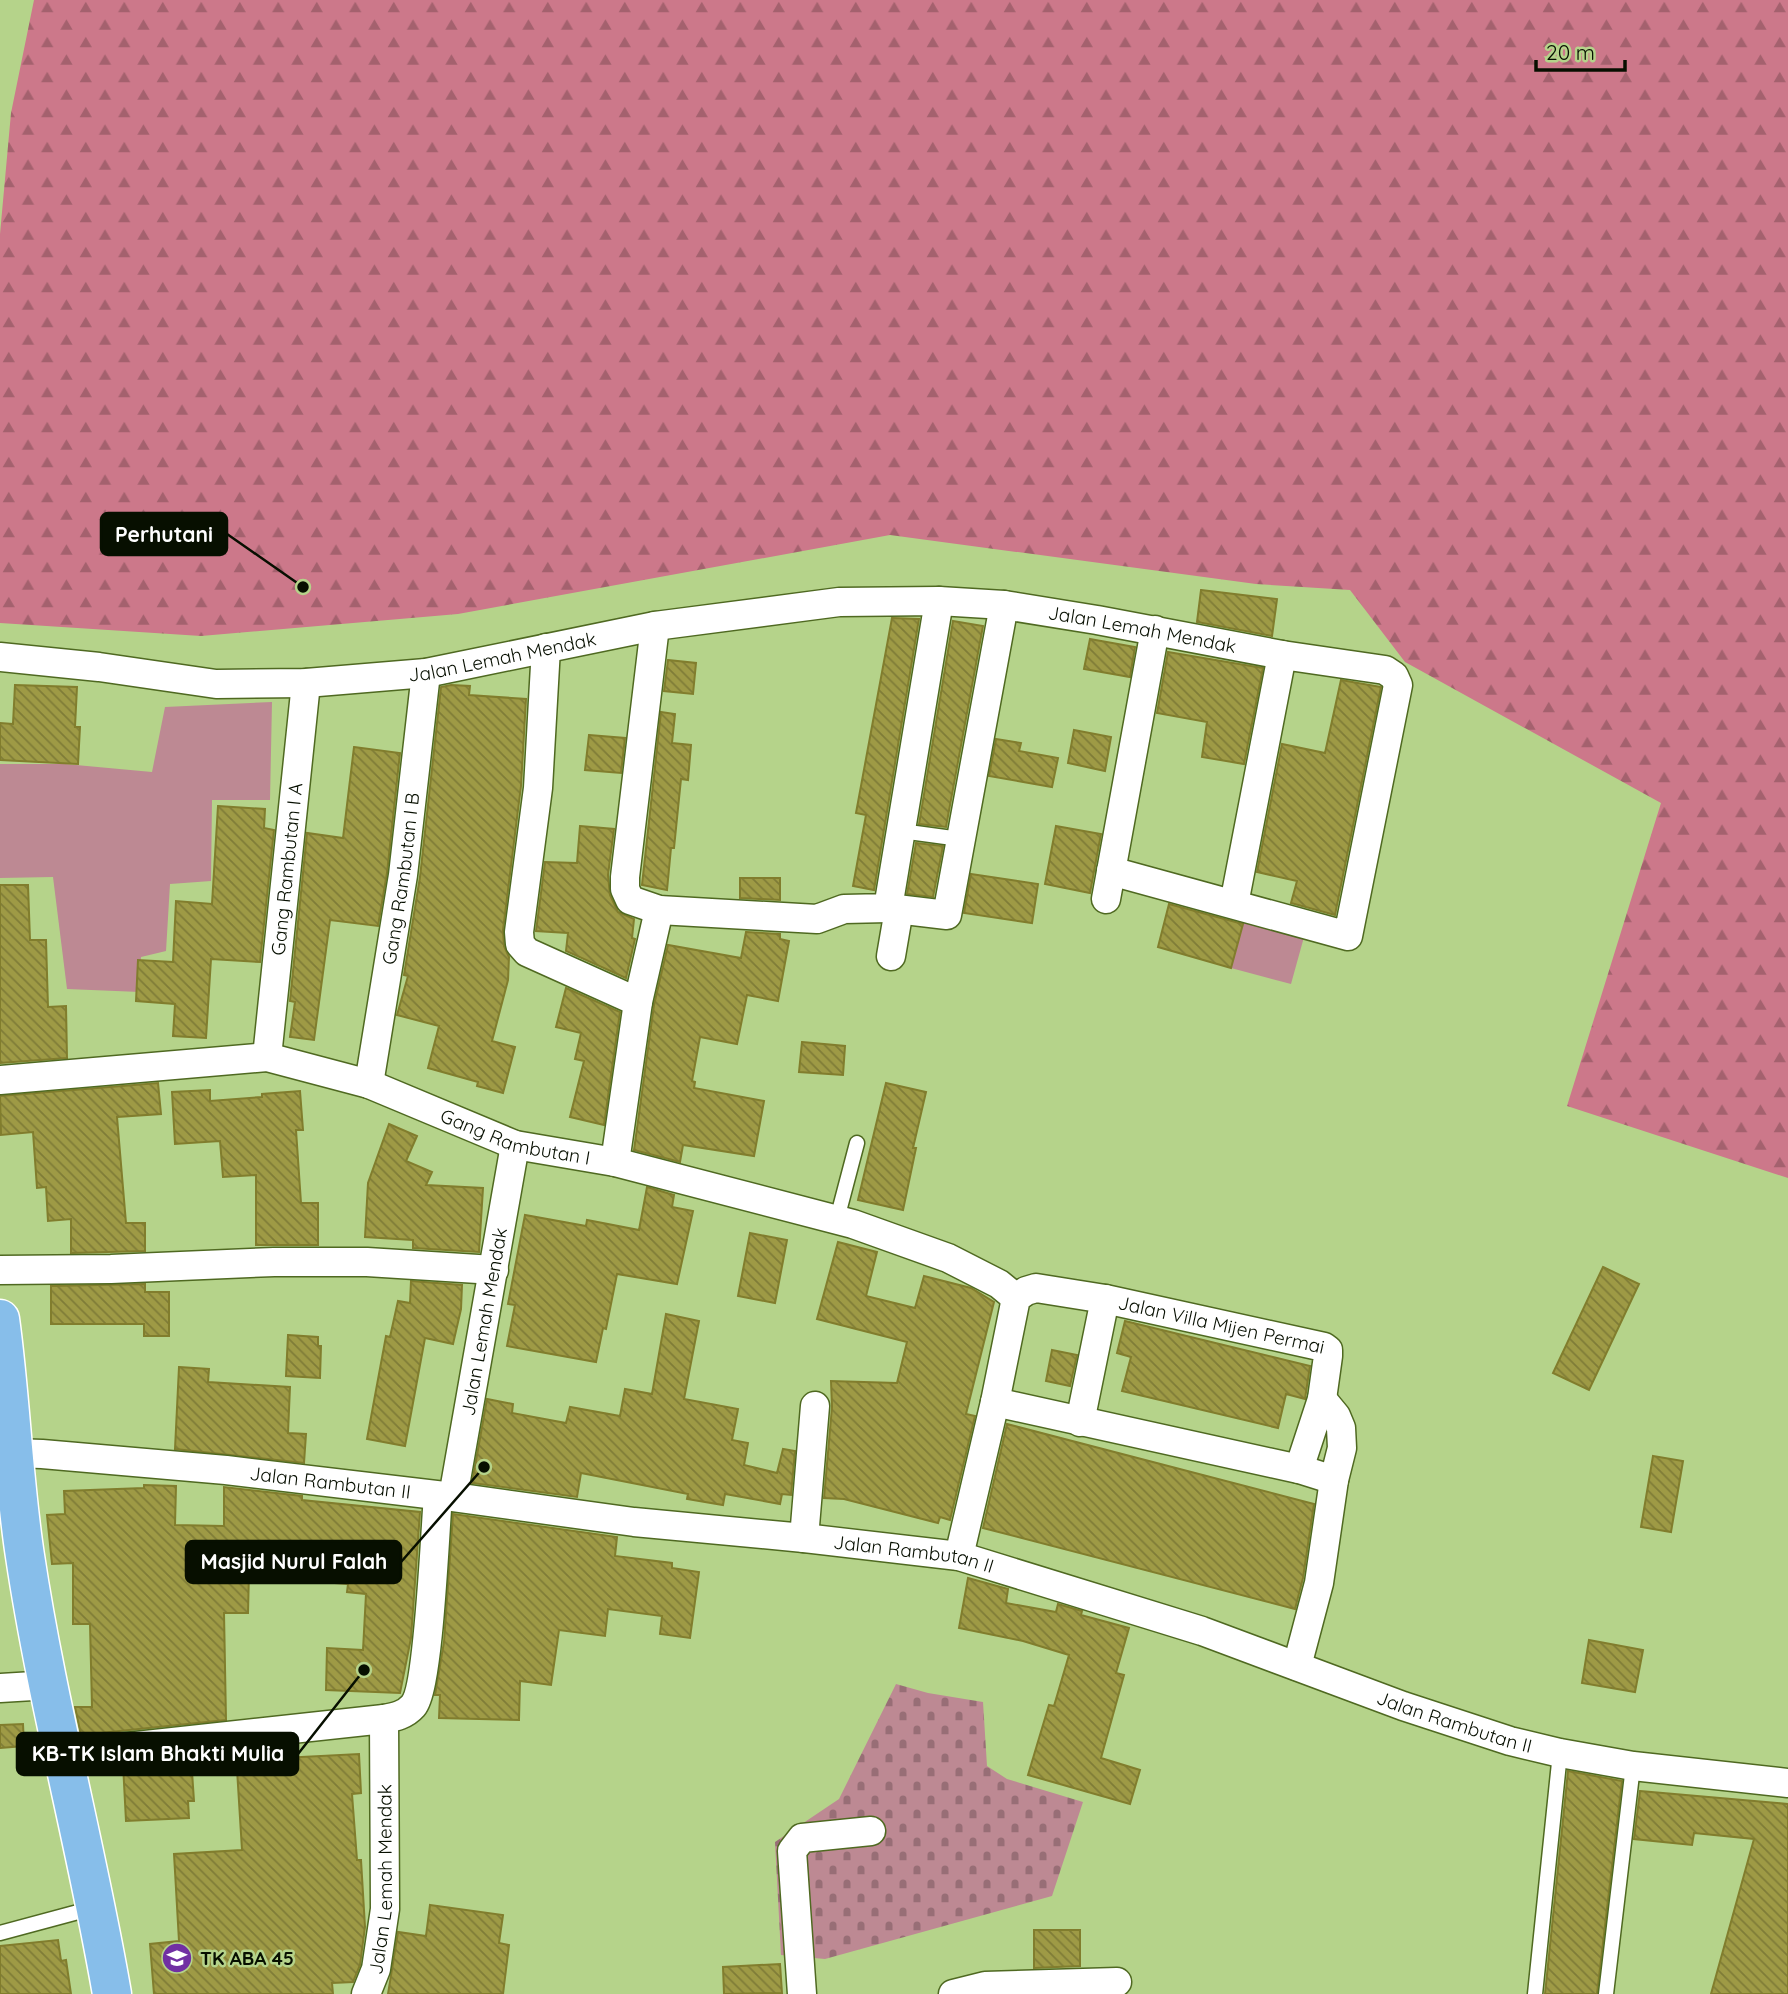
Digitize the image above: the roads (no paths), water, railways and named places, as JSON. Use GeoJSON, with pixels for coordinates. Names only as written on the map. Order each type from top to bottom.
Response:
{"type":"FeatureCollection","features":[{"type":"Feature","properties":{"kind":"main road"},"geometry":{"type":"LineString","coordinates":[[0,1319],[7,1455],[63,1754],[97,1907],[112,1994]]}},
{"type":"Feature","properties":{"kind":"street","name":"Jalan Lemah Mendak"},"geometry":{"type":"LineString","coordinates":[[0,657],[99,667],[216,684],[306,683],[426,673],[656,625],[838,602],[939,601],[1004,605],[1282,655],[1385,670],[1394,676],[1398,685],[1348,936],[1234,904]]}},
{"type":"Feature","properties":{"kind":"street"},"geometry":{"type":"LineString","coordinates":[[891,956],[898,915],[892,908],[901,831],[939,601]]}},
{"type":"Feature","properties":{"kind":"street"},"geometry":{"type":"LineString","coordinates":[[656,625],[625,889],[630,900],[659,911],[817,919],[844,909],[892,908],[947,915],[1004,605]]}},
{"type":"Feature","properties":{"kind":"street"},"geometry":{"type":"LineString","coordinates":[[1106,899],[1155,631]]}},
{"type":"Feature","properties":{"kind":"street"},"geometry":{"type":"LineString","coordinates":[[546,648],[538,788],[519,932],[520,944],[527,952],[638,1002]]}},
{"type":"Feature","properties":{"kind":"street"},"geometry":{"type":"LineString","coordinates":[[1111,872],[1234,904],[1282,655]]}},
{"type":"Feature","properties":{"kind":"street","name":"Gang Rambutan I B"},"geometry":{"type":"LineString","coordinates":[[369,1084],[403,875],[426,673]]}},
{"type":"Feature","properties":{"kind":"street","name":"Gang Rambutan I A"},"geometry":{"type":"LineString","coordinates":[[267,1057],[306,683]]}},
{"type":"Feature","properties":{"kind":"street"},"geometry":{"type":"LineString","coordinates":[[615,1162],[638,1002],[659,911]]}},
{"type":"Feature","properties":{"kind":"street","name":"Gang Rambutan I"},"geometry":{"type":"LineString","coordinates":[[0,1080],[267,1057],[369,1084],[515,1144],[615,1162],[836,1219],[948,1258],[999,1284],[1016,1298]]}},
{"type":"Feature","properties":{"kind":"street","name":"Jalan Lemah Mendak"},"geometry":{"type":"LineString","coordinates":[[63,1754],[384,1719],[402,1715],[415,1704],[420,1690],[426,1650],[445,1496],[494,1270],[515,1144]]}},
{"type":"Feature","properties":{"kind":"street"},"geometry":{"type":"LineString","coordinates":[[0,1270],[367,1262],[494,1270]]}},
{"type":"Feature","properties":{"kind":"street","name":"Jalan Villa Mijen Permai"},"geometry":{"type":"LineString","coordinates":[[1016,1298],[1036,1288],[1105,1298],[1324,1347],[1328,1350],[1328,1356],[1322,1399],[1299,1469]]}},
{"type":"Feature","properties":{"kind":"street"},"geometry":{"type":"LineString","coordinates":[[959,1556],[1016,1298]]}},
{"type":"Feature","properties":{"kind":"street","name":"Jalan Villa Mijen Permai"},"geometry":{"type":"LineString","coordinates":[[1080,1422],[1105,1298]]}},
{"type":"Feature","properties":{"kind":"street"},"geometry":{"type":"LineString","coordinates":[[1297,1667],[1320,1583],[1334,1480],[1342,1448],[1341,1428],[1336,1416],[1322,1399]]}},
{"type":"Feature","properties":{"kind":"street"},"geometry":{"type":"LineString","coordinates":[[995,1402],[1299,1469],[1334,1480]]}},
{"type":"Feature","properties":{"kind":"street"},"geometry":{"type":"LineString","coordinates":[[804,1538],[815,1406]]}},
{"type":"Feature","properties":{"kind":"street","name":"Jalan Rambutan II"},"geometry":{"type":"LineString","coordinates":[[7,1455],[87,1457],[226,1470],[634,1522],[959,1556],[1202,1631],[1403,1706],[1510,1741],[1633,1766],[1788,1783]]}},
{"type":"Feature","properties":{"kind":"street"},"geometry":{"type":"LineString","coordinates":[[0,1688],[50,1685]]}},
{"type":"Feature","properties":{"kind":"street","name":"Jalan Lemah Mendak"},"geometry":{"type":"LineString","coordinates":[[366,1994],[376,1969],[385,1909],[384,1719]]}},
{"type":"Feature","properties":{"kind":"street"},"geometry":{"type":"LineString","coordinates":[[803,1994],[792,1851],[803,1838],[871,1831]]}},
{"type":"Feature","properties":{"kind":"street"},"geometry":{"type":"LineString","coordinates":[[953,1994],[985,1986],[1078,1989],[1117,1982]]}},
{"type":"Feature","properties":{"kind":"lane"},"geometry":{"type":"LineString","coordinates":[[901,831],[960,839]]}},
{"type":"Feature","properties":{"kind":"lane"},"geometry":{"type":"LineString","coordinates":[[836,1219],[857,1143]]}},
{"type":"Feature","properties":{"kind":"lane"},"geometry":{"type":"LineString","coordinates":[[1535,1994],[1560,1753]]}},
{"type":"Feature","properties":{"kind":"lane"},"geometry":{"type":"LineString","coordinates":[[1606,1994],[1633,1766]]}},
{"type":"Feature","properties":{"kind":"lane"},"geometry":{"type":"LineString","coordinates":[[0,1933],[97,1907]]}},
{"type":"Feature","properties":{"kind":"place","name":"Perhutani"},"geometry":{"type":"Point","coordinates":[303,587]}},
{"type":"Feature","properties":{"kind":"place","name":"Masjid Nurul Falah"},"geometry":{"type":"Point","coordinates":[484,1467]}},
{"type":"Feature","properties":{"kind":"place","name":"KB-TK Islam Bhakti Mulia"},"geometry":{"type":"Point","coordinates":[364,1670]}},
{"type":"Feature","properties":{"kind":"place","name":"TK ABA 45"},"geometry":{"type":"Point","coordinates":[177,1958]}}]}
